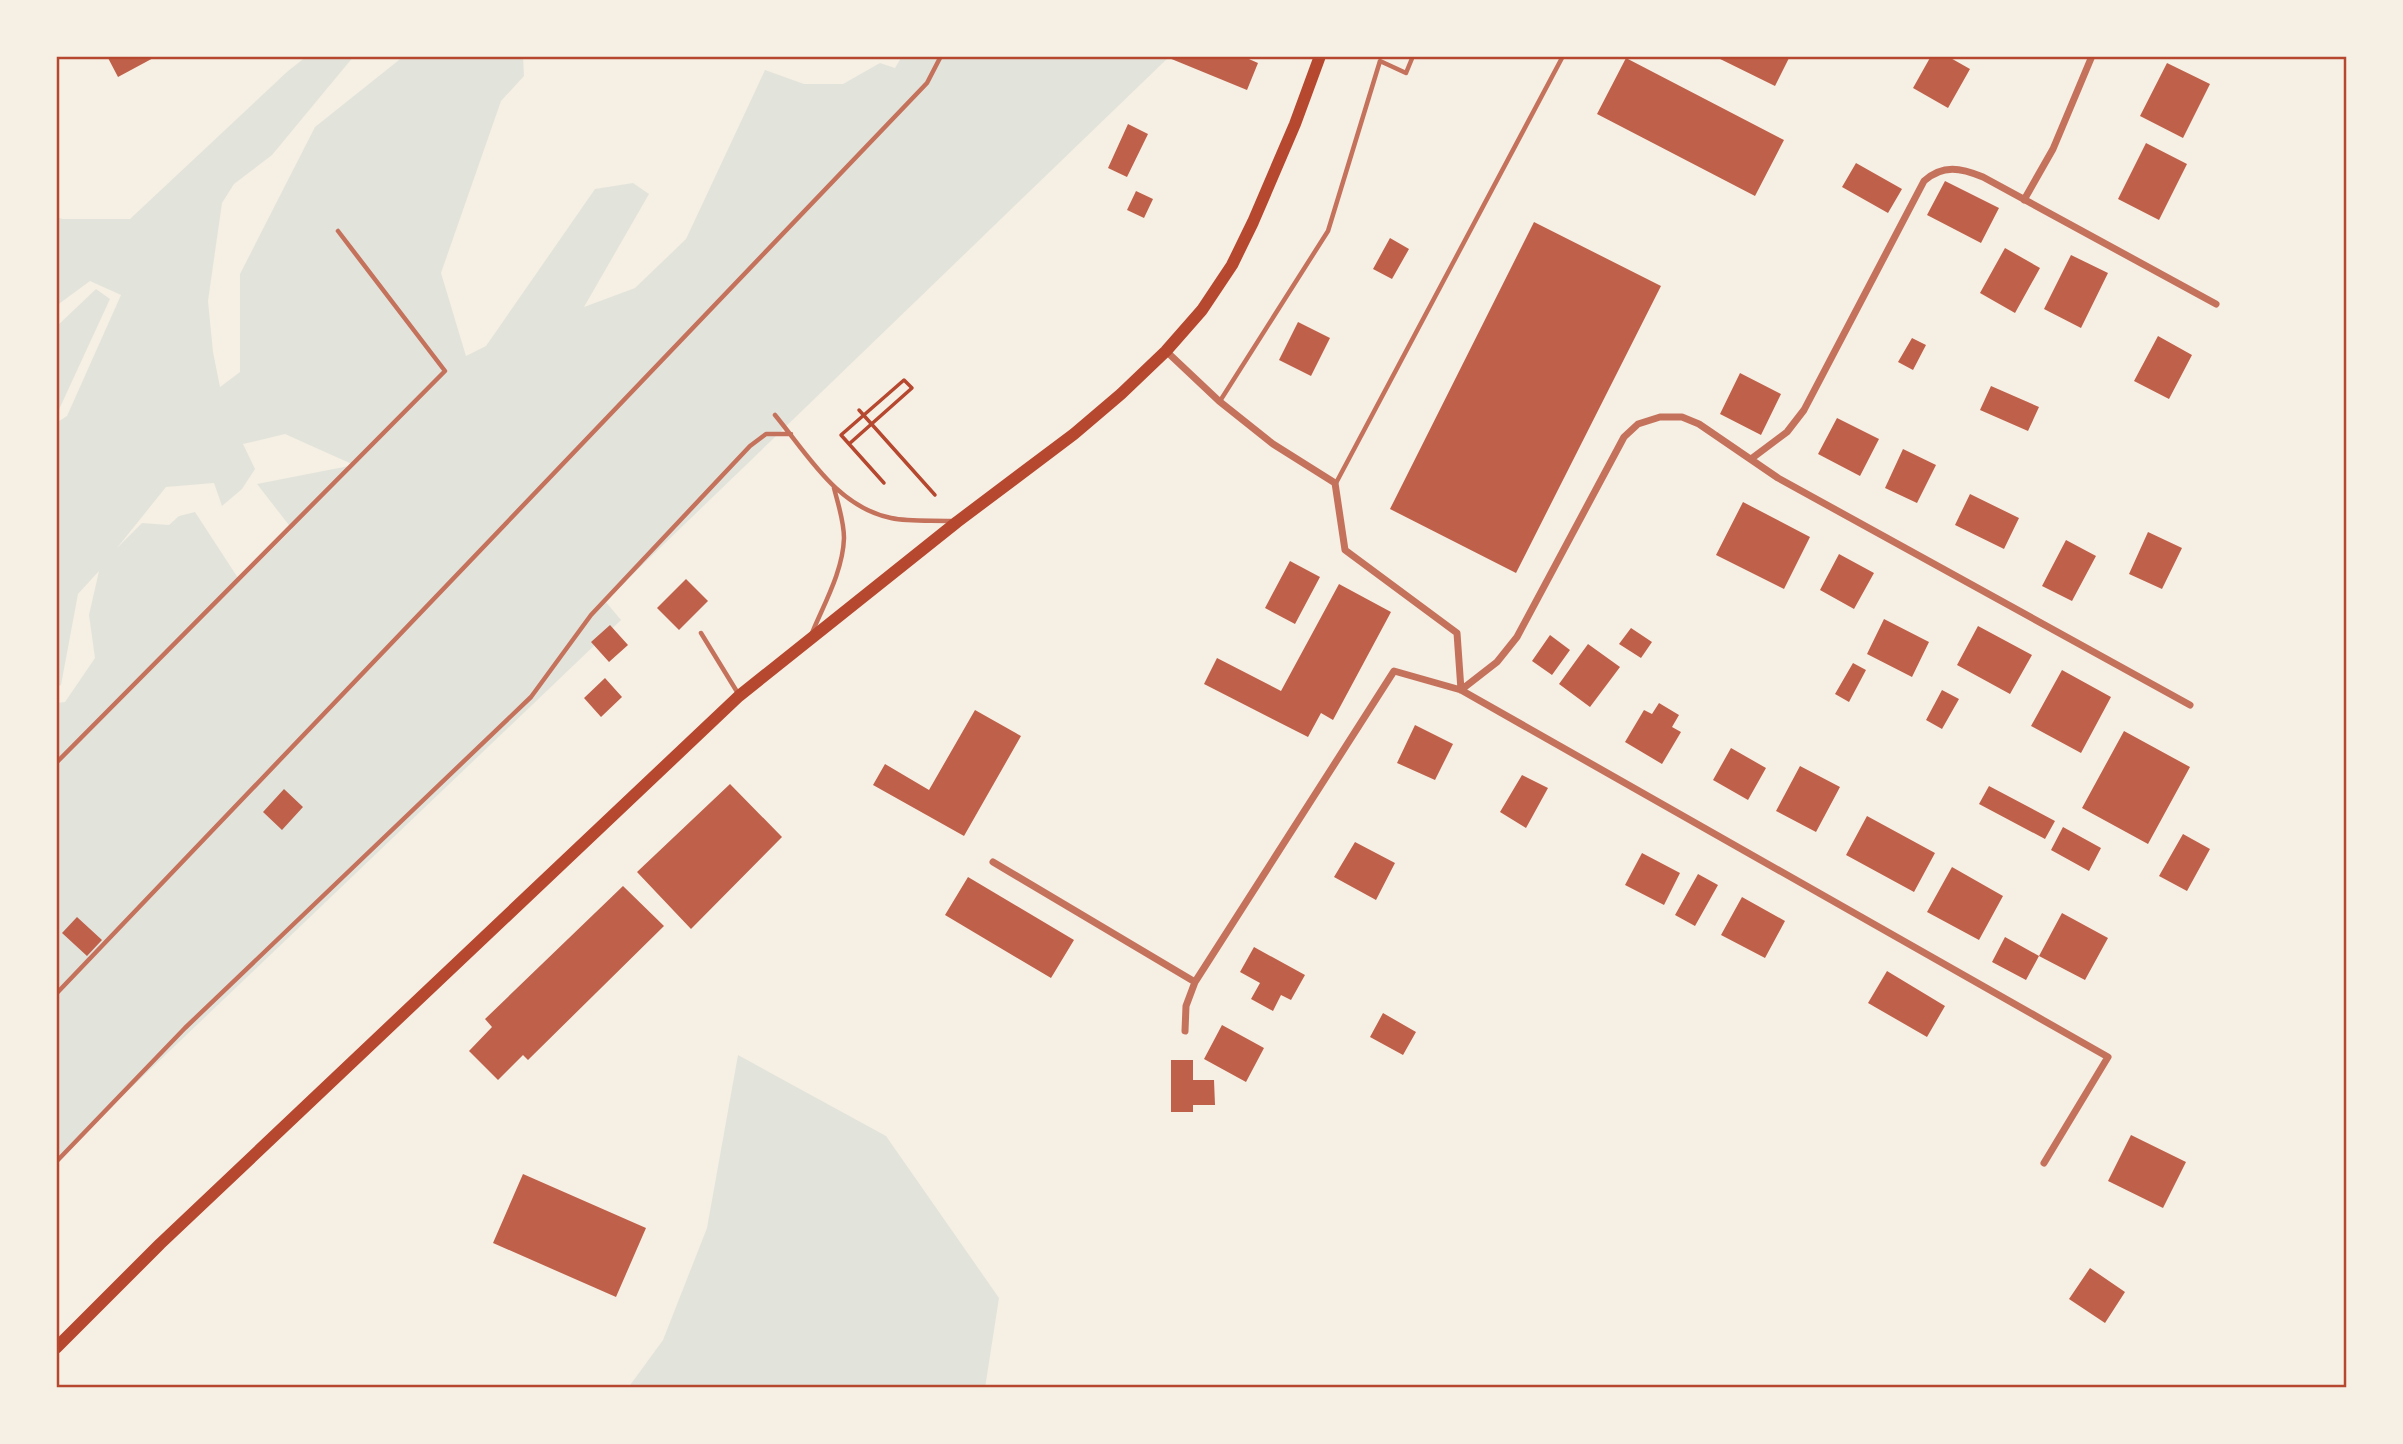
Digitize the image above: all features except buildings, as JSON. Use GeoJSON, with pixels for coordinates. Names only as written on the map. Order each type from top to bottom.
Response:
{"type":"FeatureCollection","features":[{"type":"Feature","properties":{"kind":"main road"},"geometry":{"type":"LineString","coordinates":[[56,1348],[180,1225],[739,696],[957,522],[1074,434],[1166,351],[1202,310],[1232,265],[1295,124],[1320,56]]}},
{"type":"Feature","properties":{"kind":"street"},"geometry":{"type":"LineString","coordinates":[[2024,200],[2053,149],[2092,56]]}},
{"type":"Feature","properties":{"kind":"street"},"geometry":{"type":"LineString","coordinates":[[1751,459],[1787,432],[1804,410],[1924,181],[1933,173],[1947,168],[1965,169],[2216,304]]}},
{"type":"Feature","properties":{"kind":"street"},"geometry":{"type":"LineString","coordinates":[[1166,351],[1219,401],[1273,444],[1335,483],[1345,550],[1457,633],[1461,690]]}},
{"type":"Feature","properties":{"kind":"street"},"geometry":{"type":"LineString","coordinates":[[1461,690],[1497,662],[1517,637],[1624,437],[1637,424],[1660,417],[1682,417],[1699,424],[1778,478],[2190,705]]}},
{"type":"Feature","properties":{"kind":"street"},"geometry":{"type":"LineString","coordinates":[[1185,1031],[1186,1006],[1195,982],[1394,671],[1461,690],[2108,1058],[2044,1163]]}},
{"type":"Feature","properties":{"kind":"street"},"geometry":{"type":"LineString","coordinates":[[993,862],[1195,982]]}},
{"type":"Feature","properties":{"kind":"lane"},"geometry":{"type":"LineString","coordinates":[[56,994],[927,83],[941,56]]}},
{"type":"Feature","properties":{"kind":"lane"},"geometry":{"type":"LineString","coordinates":[[1219,401],[1328,231],[1380,61],[1406,73],[1413,56]]}},
{"type":"Feature","properties":{"kind":"lane"},"geometry":{"type":"LineString","coordinates":[[1335,483],[1563,56]]}},
{"type":"Feature","properties":{"kind":"lane"},"geometry":{"type":"LineString","coordinates":[[56,763],[445,371],[338,231]]}},
{"type":"Feature","properties":{"kind":"lane"},"geometry":{"type":"LineString","coordinates":[[775,415],[833,487],[856,505],[894,518],[957,522]]}},
{"type":"Feature","properties":{"kind":"lane"},"geometry":{"type":"LineString","coordinates":[[56,1162],[186,1028],[531,697],[591,615],[750,446],[766,434],[791,434]]}},
{"type":"Feature","properties":{"kind":"lane"},"geometry":{"type":"LineString","coordinates":[[810,638],[839,568],[844,538],[841,513],[833,487]]}},
{"type":"Feature","properties":{"kind":"lane"},"geometry":{"type":"LineString","coordinates":[[701,633],[739,696]]}},
{"type":"Feature","properties":{"kind":"path"},"geometry":{"type":"LineString","coordinates":[[849,444],[912,388],[904,380],[841,435],[849,444],[884,483]]}},
{"type":"Feature","properties":{"kind":"path"},"geometry":{"type":"LineString","coordinates":[[859,410],[934,495]]}},
{"type":"Feature","properties":{"kind":"shaded area"},"geometry":{"type":"Polygon","coordinates":[[[307,56],[354,56],[272,155],[234,184],[222,203],[208,301],[220,387],[240,372],[240,274],[315,127],[404,56],[523,56],[524,76],[501,101],[441,273],[466,356],[486,346],[595,189],[633,183],[649,194],[584,307],[635,288],[686,239],[765,70],[804,84],[843,84],[880,63],[895,68],[902,56],[1170,56],[605,601],[621,620],[68,1148],[56,1163],[56,703],[65,702],[95,658],[89,615],[99,571],[78,594],[61,685],[56,687],[56,423],[67,416],[121,295],[90,281],[56,306],[56,217],[130,219],[307,56]],[[285,434],[243,444],[255,469],[242,489],[222,506],[214,483],[166,487],[117,548],[142,523],[169,525],[179,516],[195,512],[240,581],[292,529],[257,484],[354,465],[285,434]]]}},
{"type":"Feature","properties":{"kind":"shaded area"},"geometry":{"type":"Polygon","coordinates":[[[96,289],[110,299],[56,416],[56,327],[96,289]]]}},
{"type":"Feature","properties":{"kind":"shaded area"},"geometry":{"type":"Polygon","coordinates":[[[738,1055],[886,1136],[999,1298],[985,1388],[628,1388],[663,1340],[707,1228],[738,1055]]]}}]}
